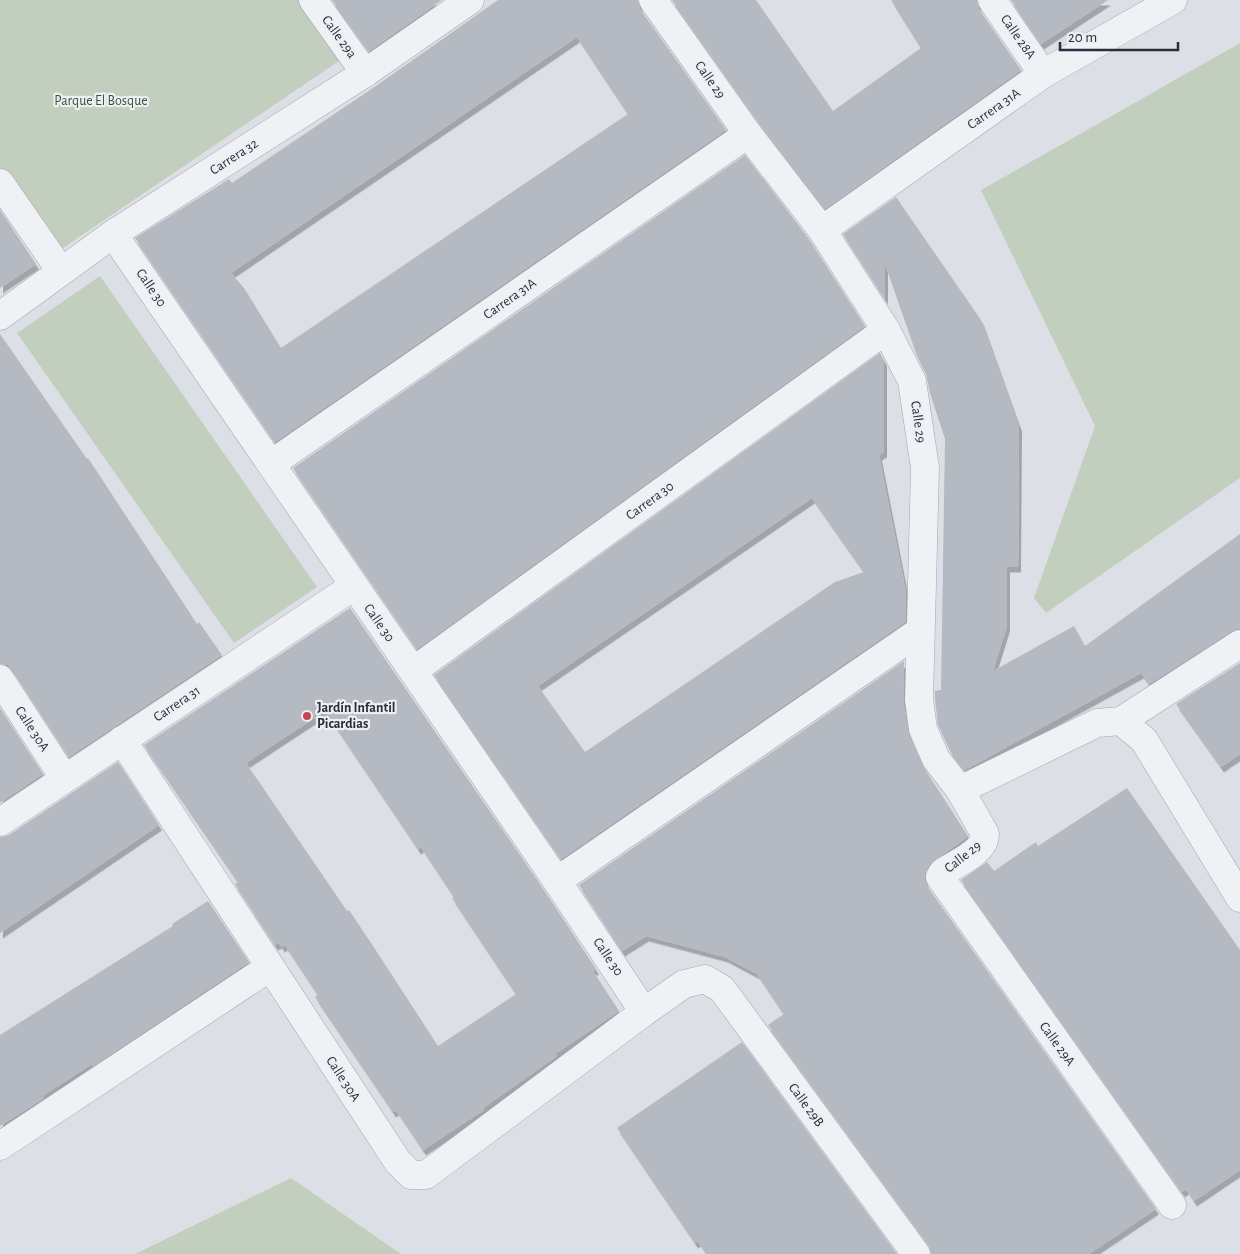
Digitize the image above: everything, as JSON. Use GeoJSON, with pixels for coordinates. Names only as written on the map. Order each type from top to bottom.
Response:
{"type":"FeatureCollection","features":[{"type":"Feature","properties":{"kind":"street","name":"Calle 29a"},"geometry":{"type":"LineString","coordinates":[[313,0],[365,73]]}},
{"type":"Feature","properties":{"kind":"street","name":"Carrera 32"},"geometry":{"type":"LineString","coordinates":[[0,316],[114,234],[365,73],[470,0]]}},
{"type":"Feature","properties":{"kind":"street","name":"Calle 29"},"geometry":{"type":"LineString","coordinates":[[653,0],[748,134],[822,230],[886,330],[912,381],[924,468],[919,700],[923,729],[936,759],[960,790],[985,834],[985,841],[980,847],[943,872],[940,878],[942,884]]}},
{"type":"Feature","properties":{"kind":"street","name":"Calle 28A"},"geometry":{"type":"LineString","coordinates":[[992,0],[1043,74]]}},
{"type":"Feature","properties":{"kind":"street","name":"Carrera 31A"},"geometry":{"type":"LineString","coordinates":[[822,230],[1043,74],[1174,0]]}},
{"type":"Feature","properties":{"kind":"street","name":"Carrera 31A"},"geometry":{"type":"LineString","coordinates":[[271,464],[748,134]]}},
{"type":"Feature","properties":{"kind":"street"},"geometry":{"type":"LineString","coordinates":[[0,183],[61,271]]}},
{"type":"Feature","properties":{"kind":"street","name":"Calle 30"},"geometry":{"type":"LineString","coordinates":[[114,234],[557,881],[644,1012]]}},
{"type":"Feature","properties":{"kind":"street","name":"Carrera 30"},"geometry":{"type":"LineString","coordinates":[[413,672],[886,330]]}},
{"type":"Feature","properties":{"kind":"street","name":"Carrera 31"},"geometry":{"type":"LineString","coordinates":[[0,822],[354,586]]}},
{"type":"Feature","properties":{"kind":"street"},"geometry":{"type":"LineString","coordinates":[[557,881],[920,632]]}},
{"type":"Feature","properties":{"kind":"street"},"geometry":{"type":"LineString","coordinates":[[960,790],[1097,723],[1121,721],[1240,644]]}},
{"type":"Feature","properties":{"kind":"street","name":"Calle 30A"},"geometry":{"type":"LineString","coordinates":[[0,679],[64,778]]}},
{"type":"Feature","properties":{"kind":"street"},"geometry":{"type":"LineString","coordinates":[[1121,721],[1144,740],[1240,898]]}},
{"type":"Feature","properties":{"kind":"street","name":"Calle 30A"},"geometry":{"type":"LineString","coordinates":[[122,740],[398,1162],[411,1175],[426,1175],[644,1012]]}},
{"type":"Feature","properties":{"kind":"street","name":"Calle 29A"},"geometry":{"type":"LineString","coordinates":[[942,884],[1172,1205]]}},
{"type":"Feature","properties":{"kind":"street"},"geometry":{"type":"LineString","coordinates":[[0,1146],[270,967]]}},
{"type":"Feature","properties":{"kind":"street","name":"Calle 29B"},"geometry":{"type":"LineString","coordinates":[[644,1012],[684,984],[705,979],[722,989],[916,1254]]}},
{"type":"Feature","properties":{"kind":"green space","name":"Parque El Bosque"},"geometry":{"type":"Polygon","coordinates":[[[0,0],[299,0],[342,59],[57,252],[0,168],[0,0]]]}},
{"type":"Feature","properties":{"kind":"green space"},"geometry":{"type":"Polygon","coordinates":[[[1240,43],[1240,478],[1046,613],[1034,598],[1095,426],[981,190],[1240,43]]]}},
{"type":"Feature","properties":{"kind":"green space"},"geometry":{"type":"Polygon","coordinates":[[[100,276],[317,587],[234,643],[17,333],[100,276]]]}},
{"type":"Feature","properties":{"kind":"green space"},"geometry":{"type":"Polygon","coordinates":[[[291,1178],[401,1254],[135,1254],[291,1178]]]}},
{"type":"Feature","properties":{"kind":"building"},"geometry":{"type":"Polygon","coordinates":[[[332,0],[442,0],[369,51],[332,0]]]}},
{"type":"Feature","properties":{"kind":"building"},"geometry":{"type":"Polygon","coordinates":[[[498,0],[638,0],[640,9],[726,130],[275,442],[135,238],[229,179],[232,183],[373,88],[498,0]],[[577,37],[231,273],[244,288],[281,348],[628,114],[577,37]]]}},
{"type":"Feature","properties":{"kind":"building"},"geometry":{"type":"Polygon","coordinates":[[[672,0],[756,0],[833,111],[921,48],[891,0],[977,0],[979,9],[1021,70],[825,209],[761,125],[672,0]]]}},
{"type":"Feature","properties":{"kind":"building"},"geometry":{"type":"Polygon","coordinates":[[[1011,0],[1108,0],[1041,44],[1011,0]]]}},
{"type":"Feature","properties":{"kind":"building"},"geometry":{"type":"Polygon","coordinates":[[[745,155],[809,239],[865,326],[417,649],[293,468],[745,155]]]}},
{"type":"Feature","properties":{"kind":"building"},"geometry":{"type":"Polygon","coordinates":[[[896,197],[981,320],[1019,426],[1018,567],[1007,567],[1007,626],[993,671],[1074,626],[1085,646],[1240,534],[1240,628],[1232,631],[1149,684],[1141,673],[965,770],[950,751],[938,725],[935,699],[935,691],[941,690],[945,439],[926,374],[917,356],[885,264],[885,299],[843,234],[896,197]]]}},
{"type":"Feature","properties":{"kind":"building"},"geometry":{"type":"Polygon","coordinates":[[[0,210],[36,264],[0,288],[0,210]]]}},
{"type":"Feature","properties":{"kind":"building"},"geometry":{"type":"Polygon","coordinates":[[[0,334],[88,458],[197,624],[199,622],[222,655],[69,757],[13,671],[8,665],[0,664],[0,334]]]}},
{"type":"Feature","properties":{"kind":"building"},"geometry":{"type":"Polygon","coordinates":[[[880,353],[884,361],[884,452],[879,455],[906,593],[905,622],[561,859],[434,675],[880,353]],[[812,498],[538,686],[585,752],[835,582],[864,572],[812,498]]]}},
{"type":"Feature","properties":{"kind":"building"},"geometry":{"type":"Polygon","coordinates":[[[350,608],[544,890],[596,969],[593,971],[619,1011],[555,1054],[557,1056],[483,1108],[484,1110],[423,1150],[396,1110],[393,1112],[315,997],[318,995],[285,945],[282,947],[279,943],[275,945],[235,884],[238,882],[144,745],[350,608]],[[325,711],[246,763],[347,911],[349,910],[438,1046],[516,994],[452,898],[454,897],[421,847],[418,849],[325,711]]]}},
{"type":"Feature","properties":{"kind":"building"},"geometry":{"type":"Polygon","coordinates":[[[904,661],[903,700],[909,735],[924,768],[968,836],[930,864],[924,877],[927,886],[1156,1209],[1089,1254],[931,1254],[929,1245],[768,1025],[784,1014],[757,974],[725,957],[646,936],[622,951],[579,885],[904,661]]]}},
{"type":"Feature","properties":{"kind":"building"},"geometry":{"type":"Polygon","coordinates":[[[1240,663],[1240,754],[1221,767],[1176,704],[1240,663]]]}},
{"type":"Feature","properties":{"kind":"building"},"geometry":{"type":"Polygon","coordinates":[[[0,708],[43,774],[0,803],[0,708]]]}},
{"type":"Feature","properties":{"kind":"building"},"geometry":{"type":"Polygon","coordinates":[[[118,762],[159,825],[0,933],[0,837],[9,835],[118,762]]]}},
{"type":"Feature","properties":{"kind":"building"},"geometry":{"type":"Polygon","coordinates":[[[1127,788],[1240,950],[1240,1170],[1194,1201],[1186,1189],[1182,1192],[961,880],[987,862],[994,871],[1036,842],[1038,846],[1127,788]]]}},
{"type":"Feature","properties":{"kind":"building"},"geometry":{"type":"Polygon","coordinates":[[[208,901],[249,962],[93,1066],[92,1064],[42,1096],[44,1098],[0,1126],[0,1035],[173,926],[172,924],[208,901]]]}},
{"type":"Feature","properties":{"kind":"building"},"geometry":{"type":"Polygon","coordinates":[[[742,1042],[897,1254],[706,1254],[698,1241],[695,1243],[617,1128],[742,1042]]]}},
{"type":"Feature","properties":{"kind":"place","name":"Jardín Infantil Picardias"},"geometry":{"type":"Point","coordinates":[307,716]}}]}
